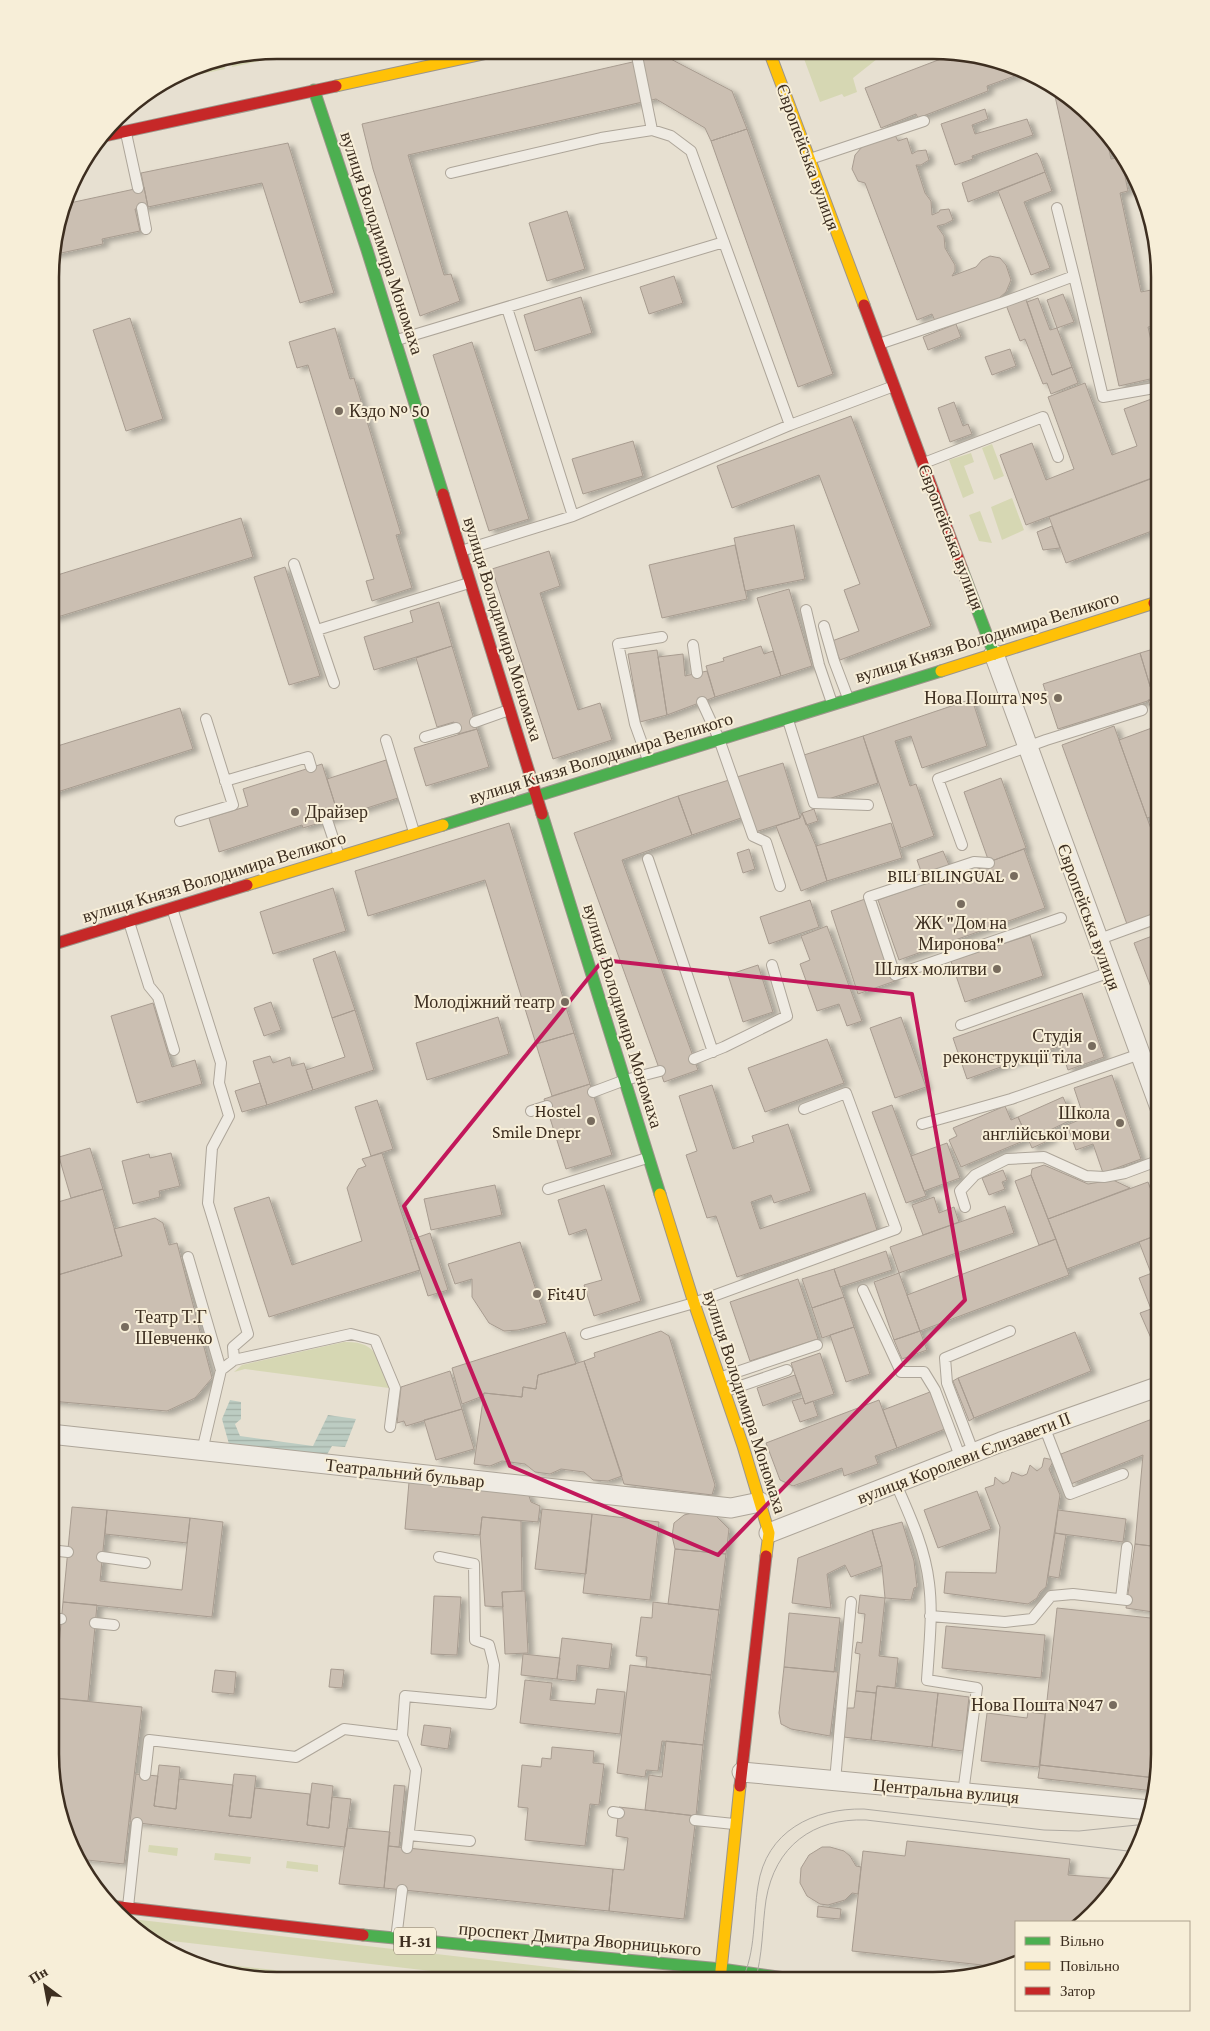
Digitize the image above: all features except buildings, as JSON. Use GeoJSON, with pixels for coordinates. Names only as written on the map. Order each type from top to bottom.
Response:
{"type":"FeatureCollection","features":[{"type":"Feature","properties":{"kind":"main road"},"geometry":{"type":"LineString","coordinates":[[112,135],[459,59]]}},
{"type":"Feature","properties":{"kind":"main road","name":"Європейська вулиця"},"geometry":{"type":"LineString","coordinates":[[772,59],[994,654]]}},
{"type":"Feature","properties":{"kind":"main road","name":"вулиця Володимира Мономаха"},"geometry":{"type":"LineString","coordinates":[[314,90],[395,340],[694,1303],[721,1377],[769,1533],[759,1605],[720,1972]]}},
{"type":"Feature","properties":{"kind":"main road","name":"вулиця Князя Володимира Великого"},"geometry":{"type":"LineString","coordinates":[[59,943],[788,719],[1151,604]]}},
{"type":"Feature","properties":{"kind":"main road","name":"проспект Дмитра Яворницького"},"geometry":{"type":"LineString","coordinates":[[122,1907],[693,1972]]}},
{"type":"Feature","properties":{"kind":"street","name":"Європейська вулиця"},"geometry":{"type":"LineString","coordinates":[[994,654],[1097,940],[1140,1054],[1151,1075]]}},
{"type":"Feature","properties":{"kind":"street","name":"вулиця Королеви Єлизавети ІІ"},"geometry":{"type":"LineString","coordinates":[[769,1533],[1044,1426],[1151,1389]]}},
{"type":"Feature","properties":{"kind":"street","name":"Театральний бульвар"},"geometry":{"type":"LineString","coordinates":[[59,1435],[731,1508],[760,1502]]}},
{"type":"Feature","properties":{"kind":"street","name":"Центральна вулиця"},"geometry":{"type":"LineString","coordinates":[[742,1772],[1144,1809]]}},
{"type":"Feature","properties":{"kind":"lane"},"geometry":{"type":"LineString","coordinates":[[638,59],[652,130]]}},
{"type":"Feature","properties":{"kind":"lane"},"geometry":{"type":"LineString","coordinates":[[809,159],[924,121]]}},
{"type":"Feature","properties":{"kind":"lane"},"geometry":{"type":"LineString","coordinates":[[451,173],[601,138],[652,130],[671,136],[691,151],[790,425]]}},
{"type":"Feature","properties":{"kind":"lane"},"geometry":{"type":"LineString","coordinates":[[126,132],[138,188]]}},
{"type":"Feature","properties":{"kind":"lane"},"geometry":{"type":"LineString","coordinates":[[142,208],[146,229]]}},
{"type":"Feature","properties":{"kind":"lane"},"geometry":{"type":"LineString","coordinates":[[1057,208],[1103,397],[1151,389]]}},
{"type":"Feature","properties":{"kind":"lane"},"geometry":{"type":"LineString","coordinates":[[395,340],[724,242]]}},
{"type":"Feature","properties":{"kind":"lane"},"geometry":{"type":"LineString","coordinates":[[878,345],[1074,276]]}},
{"type":"Feature","properties":{"kind":"lane"},"geometry":{"type":"LineString","coordinates":[[507,308],[573,516]]}},
{"type":"Feature","properties":{"kind":"lane"},"geometry":{"type":"LineString","coordinates":[[460,551],[573,516],[790,425],[894,386]]}},
{"type":"Feature","properties":{"kind":"lane"},"geometry":{"type":"LineString","coordinates":[[923,463],[1044,417],[1058,457]]}},
{"type":"Feature","properties":{"kind":"lane"},"geometry":{"type":"LineString","coordinates":[[294,564],[334,683]]}},
{"type":"Feature","properties":{"kind":"lane"},"geometry":{"type":"LineString","coordinates":[[317,630],[470,583]]}},
{"type":"Feature","properties":{"kind":"lane"},"geometry":{"type":"LineString","coordinates":[[806,610],[819,665],[832,704]]}},
{"type":"Feature","properties":{"kind":"lane"},"geometry":{"type":"LineString","coordinates":[[824,626],[848,699]]}},
{"type":"Feature","properties":{"kind":"lane"},"geometry":{"type":"LineString","coordinates":[[648,761],[634,724],[618,644],[662,638]]}},
{"type":"Feature","properties":{"kind":"lane"},"geometry":{"type":"LineString","coordinates":[[693,645],[697,673]]}},
{"type":"Feature","properties":{"kind":"lane"},"geometry":{"type":"LineString","coordinates":[[702,702],[718,739],[753,836],[766,842],[780,886]]}},
{"type":"Feature","properties":{"kind":"lane"},"geometry":{"type":"LineString","coordinates":[[475,722],[510,710]]}},
{"type":"Feature","properties":{"kind":"lane"},"geometry":{"type":"LineString","coordinates":[[962,845],[938,779],[1026,747],[1142,710]]}},
{"type":"Feature","properties":{"kind":"lane"},"geometry":{"type":"LineString","coordinates":[[180,821],[233,804],[206,719]]}},
{"type":"Feature","properties":{"kind":"lane"},"geometry":{"type":"LineString","coordinates":[[788,719],[814,802],[868,805]]}},
{"type":"Feature","properties":{"kind":"lane"},"geometry":{"type":"LineString","coordinates":[[425,737],[456,728]]}},
{"type":"Feature","properties":{"kind":"lane"},"geometry":{"type":"LineString","coordinates":[[386,740],[414,833]]}},
{"type":"Feature","properties":{"kind":"lane"},"geometry":{"type":"LineString","coordinates":[[225,781],[308,757],[311,768]]}},
{"type":"Feature","properties":{"kind":"lane"},"geometry":{"type":"LineString","coordinates":[[327,820],[340,857]]}},
{"type":"Feature","properties":{"kind":"lane"},"geometry":{"type":"LineString","coordinates":[[648,859],[712,1052]]}},
{"type":"Feature","properties":{"kind":"lane"},"geometry":{"type":"LineString","coordinates":[[989,863],[974,862],[869,897],[894,975],[1061,918]]}},
{"type":"Feature","properties":{"kind":"lane"},"geometry":{"type":"LineString","coordinates":[[172,907],[221,1063],[219,1083],[229,1116],[212,1148],[208,1203],[248,1334],[233,1347],[234,1360]]}},
{"type":"Feature","properties":{"kind":"lane"},"geometry":{"type":"LineString","coordinates":[[1097,940],[1151,920]]}},
{"type":"Feature","properties":{"kind":"lane"},"geometry":{"type":"LineString","coordinates":[[129,921],[149,986],[158,997],[174,1050]]}},
{"type":"Feature","properties":{"kind":"lane"},"geometry":{"type":"LineString","coordinates":[[694,1059],[787,1016],[772,965]]}},
{"type":"Feature","properties":{"kind":"lane"},"geometry":{"type":"LineString","coordinates":[[961,1025],[1110,972]]}},
{"type":"Feature","properties":{"kind":"lane"},"geometry":{"type":"LineString","coordinates":[[922,1124],[1011,1099],[1140,1054]]}},
{"type":"Feature","properties":{"kind":"lane"},"geometry":{"type":"LineString","coordinates":[[592,1092],[625,1080],[660,1071]]}},
{"type":"Feature","properties":{"kind":"lane"},"geometry":{"type":"LineString","coordinates":[[586,1334],[694,1303],[896,1229],[846,1093],[804,1109]]}},
{"type":"Feature","properties":{"kind":"lane"},"geometry":{"type":"LineString","coordinates":[[531,1111],[547,1106]]}},
{"type":"Feature","properties":{"kind":"lane"},"geometry":{"type":"LineString","coordinates":[[548,1189],[649,1157]]}},
{"type":"Feature","properties":{"kind":"lane"},"geometry":{"type":"LineString","coordinates":[[965,1207],[960,1191],[975,1174],[1007,1159],[1044,1157],[1086,1176],[1104,1177],[1125,1173],[1151,1163]]}},
{"type":"Feature","properties":{"kind":"lane"},"geometry":{"type":"LineString","coordinates":[[188,1257],[221,1370],[202,1451]]}},
{"type":"Feature","properties":{"kind":"lane"},"geometry":{"type":"LineString","coordinates":[[863,1290],[902,1372],[924,1372],[935,1390],[967,1456]]}},
{"type":"Feature","properties":{"kind":"lane"},"geometry":{"type":"LineString","coordinates":[[967,1456],[947,1384],[945,1358],[1010,1331]]}},
{"type":"Feature","properties":{"kind":"lane"},"geometry":{"type":"LineString","coordinates":[[221,1370],[234,1360],[351,1334],[375,1340],[395,1388],[390,1428]]}},
{"type":"Feature","properties":{"kind":"lane"},"geometry":{"type":"LineString","coordinates":[[721,1377],[817,1345]]}},
{"type":"Feature","properties":{"kind":"lane"},"geometry":{"type":"LineString","coordinates":[[725,1391],[787,1370]]}},
{"type":"Feature","properties":{"kind":"lane"},"geometry":{"type":"LineString","coordinates":[[1044,1426],[1070,1494],[1123,1474]]}},
{"type":"Feature","properties":{"kind":"lane"},"geometry":{"type":"LineString","coordinates":[[896,1484],[920,1543],[929,1583],[930,1612],[927,1680],[977,1688],[964,1793]]}},
{"type":"Feature","properties":{"kind":"lane"},"geometry":{"type":"LineString","coordinates":[[930,1612],[1005,1622],[1032,1619],[1051,1596],[1073,1594],[1124,1599],[1127,1548]]}},
{"type":"Feature","properties":{"kind":"lane"},"geometry":{"type":"LineString","coordinates":[[59,1551],[68,1552]]}},
{"type":"Feature","properties":{"kind":"lane"},"geometry":{"type":"LineString","coordinates":[[102,1557],[144,1562]]}},
{"type":"Feature","properties":{"kind":"lane"},"geometry":{"type":"LineString","coordinates":[[407,1848],[416,1770],[402,1736],[405,1696],[491,1704],[494,1665],[489,1645],[475,1640],[474,1564],[439,1557]]}},
{"type":"Feature","properties":{"kind":"lane"},"geometry":{"type":"LineString","coordinates":[[835,1781],[851,1602]]}},
{"type":"Feature","properties":{"kind":"lane"},"geometry":{"type":"LineString","coordinates":[[95,1623],[114,1625]]}},
{"type":"Feature","properties":{"kind":"lane"},"geometry":{"type":"LineString","coordinates":[[145,1774],[149,1740],[296,1757],[344,1729],[402,1736]]}},
{"type":"Feature","properties":{"kind":"lane"},"geometry":{"type":"LineString","coordinates":[[695,1820],[737,1824]]}},
{"type":"Feature","properties":{"kind":"lane"},"geometry":{"type":"LineString","coordinates":[[128,1908],[137,1823]]}},
{"type":"Feature","properties":{"kind":"lane"},"geometry":{"type":"LineString","coordinates":[[409,1834],[470,1841]]}},
{"type":"Feature","properties":{"kind":"lane"},"geometry":{"type":"LineString","coordinates":[[396,1939],[402,1890]]}},
{"type":"Feature","properties":{"kind":"highlighted area"},"geometry":{"type":"Polygon","coordinates":[[[603,960],[912,994],[965,1300],[718,1555],[510,1466],[404,1206],[603,960]]]}},
{"type":"Feature","properties":{"kind":"green space"},"geometry":{"type":"Polygon","coordinates":[[[269,59],[232,67],[231,64],[269,59]]]}},
{"type":"Feature","properties":{"kind":"green space"},"geometry":{"type":"Polygon","coordinates":[[[804,59],[877,59],[853,78],[857,92],[844,97],[842,94],[820,102],[804,59]]]}},
{"type":"Feature","properties":{"kind":"green space"},"geometry":{"type":"Polygon","coordinates":[[[225,65],[225,69],[192,76],[225,65]]]}},
{"type":"Feature","properties":{"kind":"green space"},"geometry":{"type":"Polygon","coordinates":[[[992,444],[1004,476],[994,480],[982,448],[992,444]]]}},
{"type":"Feature","properties":{"kind":"green space"},"geometry":{"type":"Polygon","coordinates":[[[971,453],[974,462],[964,466],[974,493],[963,498],[949,460],[971,453]]]}},
{"type":"Feature","properties":{"kind":"green space"},"geometry":{"type":"Polygon","coordinates":[[[1012,498],[1024,530],[1002,540],[991,507],[1012,498]]]}},
{"type":"Feature","properties":{"kind":"green space"},"geometry":{"type":"Polygon","coordinates":[[[980,511],[992,543],[979,541],[969,515],[980,511]]]}},
{"type":"Feature","properties":{"kind":"green space"},"geometry":{"type":"Polygon","coordinates":[[[344,1342],[364,1345],[376,1354],[389,1388],[245,1369],[234,1372],[242,1365],[344,1342]]]}},
{"type":"Feature","properties":{"kind":"green space"},"geometry":{"type":"Polygon","coordinates":[[[149,1845],[178,1848],[177,1856],[148,1852],[149,1845]]]}},
{"type":"Feature","properties":{"kind":"green space"},"geometry":{"type":"Polygon","coordinates":[[[215,1853],[251,1857],[250,1864],[214,1860],[215,1853]]]}},
{"type":"Feature","properties":{"kind":"green space"},"geometry":{"type":"Polygon","coordinates":[[[287,1861],[318,1865],[318,1872],[286,1868],[287,1861]]]}},
{"type":"Feature","properties":{"kind":"green space"},"geometry":{"type":"Polygon","coordinates":[[[135,1919],[592,1972],[440,1972],[164,1940],[135,1919]]]}},
{"type":"Feature","properties":{"kind":"green space"},"geometry":{"type":"Polygon","coordinates":[[[216,1964],[293,1972],[263,1972],[216,1964]]]}},
{"type":"Feature","properties":{"kind":"shaded area"},"geometry":{"type":"Polygon","coordinates":[[[230,1400],[241,1402],[241,1419],[235,1424],[240,1436],[313,1446],[328,1415],[356,1419],[345,1447],[332,1446],[325,1458],[229,1444],[222,1419],[230,1400]]]}},
{"type":"Feature","properties":{"kind":"tram line"},"geometry":{"type":"LineString","coordinates":[[746,1972],[752,1946],[758,1886],[763,1867],[771,1851],[782,1837],[810,1818],[827,1813],[864,1809],[1044,1830],[1079,1831],[1140,1825]]}},
{"type":"Feature","properties":{"kind":"tram line"},"geometry":{"type":"LineString","coordinates":[[758,1972],[766,1900],[778,1864],[788,1850],[800,1839],[813,1830],[829,1824],[866,1820],[1128,1851]]}},
{"type":"Feature","properties":{"kind":"traffic: fast"},"geometry":{"type":"LineString","coordinates":[[314,90],[367,250],[443,494]]}},
{"type":"Feature","properties":{"kind":"traffic: fast"},"geometry":{"type":"LineString","coordinates":[[962,569],[994,654]]}},
{"type":"Feature","properties":{"kind":"traffic: fast"},"geometry":{"type":"LineString","coordinates":[[443,825],[941,671]]}},
{"type":"Feature","properties":{"kind":"traffic: fast"},"geometry":{"type":"LineString","coordinates":[[542,814],[660,1194]]}},
{"type":"Feature","properties":{"kind":"traffic: fast"},"geometry":{"type":"LineString","coordinates":[[363,1935],[742,1972]]}},
{"type":"Feature","properties":{"kind":"traffic: slow"},"geometry":{"type":"LineString","coordinates":[[336,86],[460,59]]}},
{"type":"Feature","properties":{"kind":"traffic: slow"},"geometry":{"type":"LineString","coordinates":[[772,59],[864,305]]}},
{"type":"Feature","properties":{"kind":"traffic: slow"},"geometry":{"type":"LineString","coordinates":[[941,671],[1151,604]]}},
{"type":"Feature","properties":{"kind":"traffic: slow"},"geometry":{"type":"LineString","coordinates":[[247,885],[443,825]]}},
{"type":"Feature","properties":{"kind":"traffic: slow"},"geometry":{"type":"LineString","coordinates":[[660,1194],[694,1303],[743,1446],[769,1533],[766,1556]]}},
{"type":"Feature","properties":{"kind":"traffic: slow"},"geometry":{"type":"LineString","coordinates":[[721,1972],[740,1786]]}},
{"type":"Feature","properties":{"kind":"traffic: jam"},"geometry":{"type":"LineString","coordinates":[[112,134],[336,86]]}},
{"type":"Feature","properties":{"kind":"traffic: jam"},"geometry":{"type":"LineString","coordinates":[[864,305],[962,569]]}},
{"type":"Feature","properties":{"kind":"traffic: jam"},"geometry":{"type":"LineString","coordinates":[[443,494],[542,814]]}},
{"type":"Feature","properties":{"kind":"traffic: jam"},"geometry":{"type":"LineString","coordinates":[[59,943],[247,885]]}},
{"type":"Feature","properties":{"kind":"traffic: jam"},"geometry":{"type":"LineString","coordinates":[[740,1786],[766,1556]]}},
{"type":"Feature","properties":{"kind":"traffic: jam"},"geometry":{"type":"LineString","coordinates":[[122,1907],[363,1935]]}},
{"type":"Feature","properties":{"kind":"place","name":"Кздо № 50"},"geometry":{"type":"Point","coordinates":[339,411]}},
{"type":"Feature","properties":{"kind":"place","name":"Нова Пошта №5"},"geometry":{"type":"Point","coordinates":[1058,698]}},
{"type":"Feature","properties":{"kind":"place","name":"Драйзер"},"geometry":{"type":"Point","coordinates":[295,812]}},
{"type":"Feature","properties":{"kind":"place","name":"BILI BILINGUAL"},"geometry":{"type":"Point","coordinates":[1014,876]}},
{"type":"Feature","properties":{"kind":"place","name":"ЖК \"Дом на Миронова\""},"geometry":{"type":"Point","coordinates":[961,904]}},
{"type":"Feature","properties":{"kind":"place","name":"Шлях молитви"},"geometry":{"type":"Point","coordinates":[997,969]}},
{"type":"Feature","properties":{"kind":"place","name":"Молодіжний театр"},"geometry":{"type":"Point","coordinates":[565,1002]}},
{"type":"Feature","properties":{"kind":"place","name":"Студія реконструкції тіла"},"geometry":{"type":"Point","coordinates":[1092,1046]}},
{"type":"Feature","properties":{"kind":"place","name":"Hostel Smile Dnepr"},"geometry":{"type":"Point","coordinates":[591,1121]}},
{"type":"Feature","properties":{"kind":"place","name":"Школа англійської мови"},"geometry":{"type":"Point","coordinates":[1120,1123]}},
{"type":"Feature","properties":{"kind":"place","name":"Fit4U"},"geometry":{"type":"Point","coordinates":[537,1294]}},
{"type":"Feature","properties":{"kind":"place","name":"Театр Т.Г Шевченко"},"geometry":{"type":"Point","coordinates":[125,1327]}},
{"type":"Feature","properties":{"kind":"place","name":"Нова Пошта №47"},"geometry":{"type":"Point","coordinates":[1113,1705]}}]}
